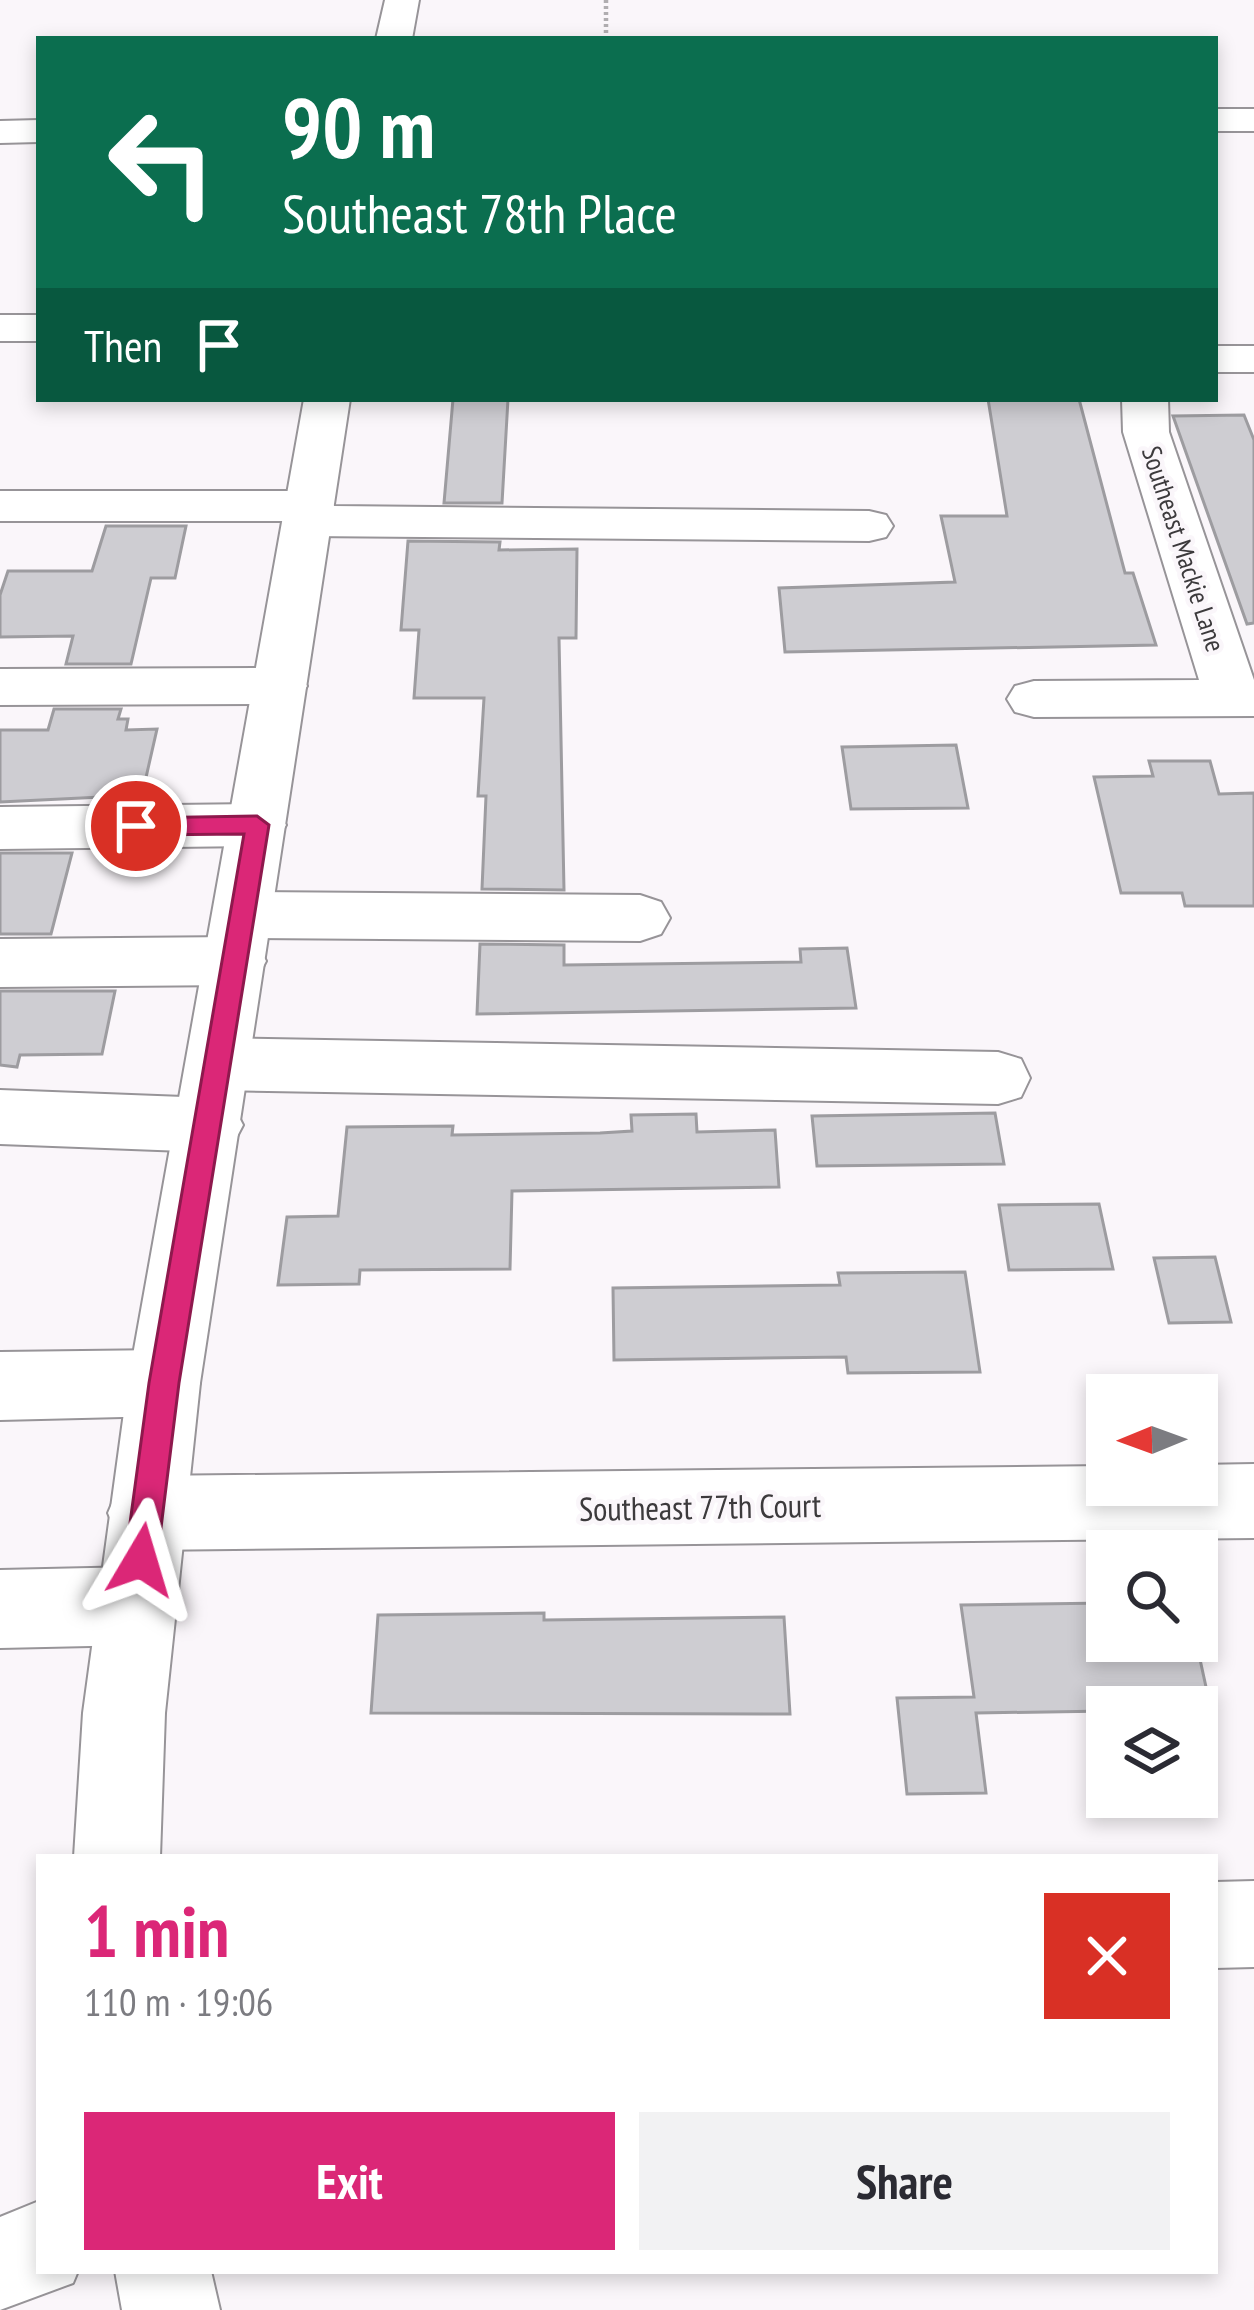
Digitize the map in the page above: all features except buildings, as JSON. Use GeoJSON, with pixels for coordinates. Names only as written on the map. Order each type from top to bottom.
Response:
{"type":"FeatureCollection","features":[{"type":"Feature","properties":{"kind":"main road"},"geometry":{"type":"LineString","coordinates":[[395,36],[402,0]]}},
{"type":"Feature","properties":{"kind":"main road"},"geometry":{"type":"LineString","coordinates":[[1218,120],[1254,120]]}},
{"type":"Feature","properties":{"kind":"main road"},"geometry":{"type":"LineString","coordinates":[[0,131],[36,131]]}},
{"type":"Feature","properties":{"kind":"main road"},"geometry":{"type":"LineString","coordinates":[[0,328],[36,328]]}},
{"type":"Feature","properties":{"kind":"main road"},"geometry":{"type":"LineString","coordinates":[[1218,359],[1254,359]]}},
{"type":"Feature","properties":{"kind":"main road"},"geometry":{"type":"LineString","coordinates":[[117,1854],[136,1606],[164,1383],[327,402]]}},
{"type":"Feature","properties":{"kind":"main road","name":"Southeast Mackie Lane"},"geometry":{"type":"LineString","coordinates":[[1145,402],[1146,432],[1242,698]]}},
{"type":"Feature","properties":{"kind":"main road"},"geometry":{"type":"LineString","coordinates":[[0,506],[869,526]]}},
{"type":"Feature","properties":{"kind":"main road"},"geometry":{"type":"LineString","coordinates":[[0,687],[280,686]]}},
{"type":"Feature","properties":{"kind":"main road"},"geometry":{"type":"LineString","coordinates":[[1034,699],[1242,698]]}},
{"type":"Feature","properties":{"kind":"main road"},"geometry":{"type":"LineString","coordinates":[[0,828],[257,825]]}},
{"type":"Feature","properties":{"kind":"main road"},"geometry":{"type":"LineString","coordinates":[[0,963],[239,938],[640,918]]}},
{"type":"Feature","properties":{"kind":"main road"},"geometry":{"type":"LineString","coordinates":[[0,1117],[214,1094],[998,1078]]}},
{"type":"Feature","properties":{"kind":"main road"},"geometry":{"type":"LineString","coordinates":[[0,1386],[164,1383]]}},
{"type":"Feature","properties":{"kind":"main road","name":"Southeast 77th Court"},"geometry":{"type":"LineString","coordinates":[[146,1514],[1254,1501]]}},
{"type":"Feature","properties":{"kind":"main road"},"geometry":{"type":"LineString","coordinates":[[0,1609],[136,1606]]}},
{"type":"Feature","properties":{"kind":"main road"},"geometry":{"type":"LineString","coordinates":[[1218,1924],[1254,1924]]}},
{"type":"Feature","properties":{"kind":"main road"},"geometry":{"type":"LineString","coordinates":[[0,2265],[36,2250]]}},
{"type":"Feature","properties":{"kind":"main road"},"geometry":{"type":"LineString","coordinates":[[164,2274],[171,2310]]}},
{"type":"Feature","properties":{"kind":"path"},"geometry":{"type":"LineString","coordinates":[[606,0],[606,36]]}},
{"type":"Feature","properties":{"kind":"route"},"geometry":{"type":"LineString","coordinates":[[136,826],[257,825],[164,1383],[141,1560]]}}]}
